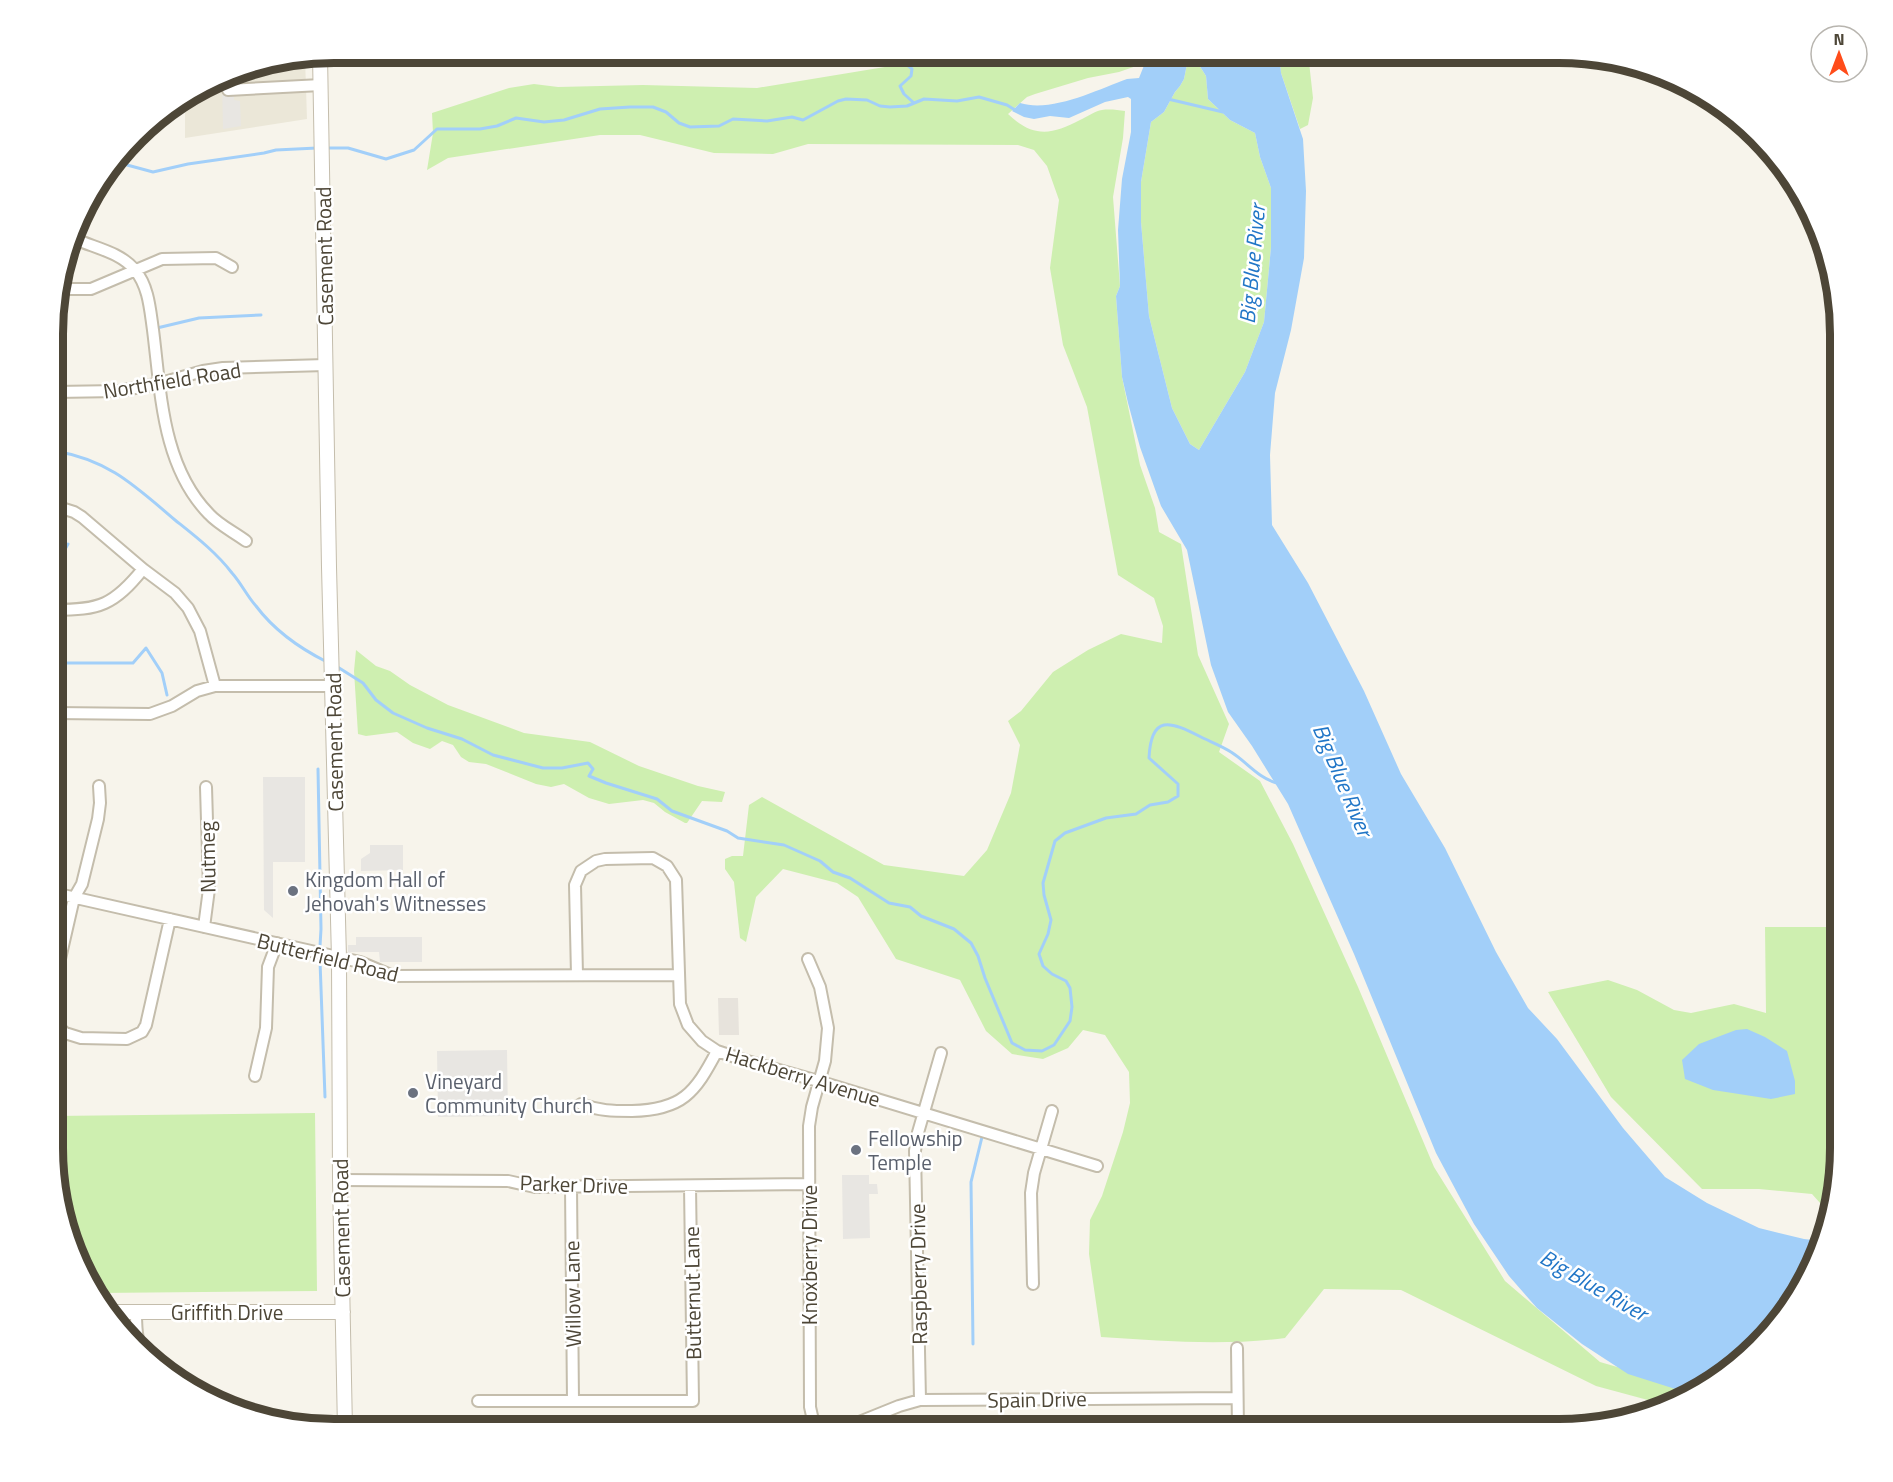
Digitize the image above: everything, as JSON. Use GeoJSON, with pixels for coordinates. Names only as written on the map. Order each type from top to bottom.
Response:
{"type":"FeatureCollection","features":[{"type":"Feature","properties":{"kind":"street","name":"Casement Road"},"geometry":{"type":"LineString","coordinates":[[320,64],[329,567],[339,957],[340,1180],[345,1419]]}},
{"type":"Feature","properties":{"kind":"street"},"geometry":{"type":"LineString","coordinates":[[228,90],[321,85]]}},
{"type":"Feature","properties":{"kind":"street"},"geometry":{"type":"LineString","coordinates":[[80,241],[115,255],[134,270],[141,280],[149,302],[163,406],[173,452],[184,480],[208,513],[246,541]]}},
{"type":"Feature","properties":{"kind":"street"},"geometry":{"type":"LineString","coordinates":[[67,289],[91,289],[162,259],[216,258],[232,267]]}},
{"type":"Feature","properties":{"kind":"street","name":"Northfield Road"},"geometry":{"type":"LineString","coordinates":[[63,392],[119,391],[161,383],[195,373],[223,369],[326,365]]}},
{"type":"Feature","properties":{"kind":"street"},"geometry":{"type":"LineString","coordinates":[[63,509],[82,517],[175,593],[198,625],[215,686]]}},
{"type":"Feature","properties":{"kind":"street"},"geometry":{"type":"LineString","coordinates":[[63,610],[83,610],[101,606],[129,586],[143,569]]}},
{"type":"Feature","properties":{"kind":"street"},"geometry":{"type":"LineString","coordinates":[[63,713],[150,714],[172,706],[197,691],[215,686],[332,680]]}},
{"type":"Feature","properties":{"kind":"street"},"geometry":{"type":"LineString","coordinates":[[63,946],[74,898],[82,884],[96,828],[100,802],[99,786]]}},
{"type":"Feature","properties":{"kind":"street","name":"Nutmeg"},"geometry":{"type":"LineString","coordinates":[[204,927],[209,889],[206,787]]}},
{"type":"Feature","properties":{"kind":"street","name":"Hackberry Avenue"},"geometry":{"type":"LineString","coordinates":[[577,975],[575,885],[579,874],[587,866],[605,859],[653,858],[668,866],[675,880],[680,1004],[694,1035],[717,1051],[1098,1166]]}},
{"type":"Feature","properties":{"kind":"street","name":"Butterfield Road"},"geometry":{"type":"LineString","coordinates":[[63,895],[360,962],[393,976],[679,975]]}},
{"type":"Feature","properties":{"kind":"street"},"geometry":{"type":"LineString","coordinates":[[63,1032],[81,1038],[127,1039],[142,1032],[146,1026],[170,919]]}},
{"type":"Feature","properties":{"kind":"street"},"geometry":{"type":"LineString","coordinates":[[255,1076],[265,1036],[268,967],[277,943]]}},
{"type":"Feature","properties":{"kind":"street","name":"Knoxberry Drive"},"geometry":{"type":"LineString","coordinates":[[808,959],[820,987],[828,1028],[825,1061],[818,1080],[809,1126],[810,1407],[813,1419]]}},
{"type":"Feature","properties":{"kind":"street"},"geometry":{"type":"LineString","coordinates":[[581,1104],[601,1111],[649,1111],[667,1107],[679,1102],[688,1094],[704,1075],[717,1051]]}},
{"type":"Feature","properties":{"kind":"street","name":"Raspberry Drive"},"geometry":{"type":"LineString","coordinates":[[920,1400],[915,1151],[940,1053]]}},
{"type":"Feature","properties":{"kind":"street"},"geometry":{"type":"LineString","coordinates":[[1033,1284],[1031,1193],[1052,1111]]}},
{"type":"Feature","properties":{"kind":"street","name":"Parker Drive"},"geometry":{"type":"LineString","coordinates":[[340,1180],[508,1181],[535,1187],[808,1184]]}},
{"type":"Feature","properties":{"kind":"street","name":"Butternut Lane"},"geometry":{"type":"LineString","coordinates":[[573,1401],[693,1401],[690,1186]]}},
{"type":"Feature","properties":{"kind":"street","name":"Willow Lane"},"geometry":{"type":"LineString","coordinates":[[571,1187],[573,1401]]}},
{"type":"Feature","properties":{"kind":"street","name":"Griffith Drive"},"geometry":{"type":"LineString","coordinates":[[118,1312],[343,1312]]}},
{"type":"Feature","properties":{"kind":"street"},"geometry":{"type":"LineString","coordinates":[[136,1312],[136,1334]]}},
{"type":"Feature","properties":{"kind":"street"},"geometry":{"type":"LineString","coordinates":[[1237,1348],[1238,1419]]}},
{"type":"Feature","properties":{"kind":"street","name":"Spain Drive"},"geometry":{"type":"LineString","coordinates":[[867,1419],[920,1400],[1237,1398]]}},
{"type":"Feature","properties":{"kind":"street"},"geometry":{"type":"LineString","coordinates":[[478,1401],[573,1401]]}},
{"type":"Feature","properties":{"kind":"shaded area"},"geometry":{"type":"Polygon","coordinates":[[[305,65],[307,119],[185,138],[185,108],[199,99],[247,77],[305,65]]]}},
{"type":"Feature","properties":{"kind":"shaded area"},"geometry":{"type":"Polygon","coordinates":[[[234,82],[234,100],[240,101],[241,126],[223,129],[222,87],[234,82]]]}},
{"type":"Feature","properties":{"kind":"shaded area"},"geometry":{"type":"Polygon","coordinates":[[[263,777],[305,777],[305,862],[273,862],[273,918],[264,910],[263,777]]]}},
{"type":"Feature","properties":{"kind":"shaded area"},"geometry":{"type":"Polygon","coordinates":[[[370,845],[403,845],[403,870],[361,871],[361,859],[370,853],[370,845]]]}},
{"type":"Feature","properties":{"kind":"shaded area"},"geometry":{"type":"Polygon","coordinates":[[[356,937],[422,937],[422,962],[380,962],[379,952],[348,952],[348,945],[356,945],[356,937]]]}},
{"type":"Feature","properties":{"kind":"shaded area"},"geometry":{"type":"Polygon","coordinates":[[[718,998],[738,998],[739,1035],[719,1035],[718,998]]]}},
{"type":"Feature","properties":{"kind":"shaded area"},"geometry":{"type":"Polygon","coordinates":[[[507,1050],[508,1116],[438,1117],[437,1051],[507,1050]]]}},
{"type":"Feature","properties":{"kind":"shaded area"},"geometry":{"type":"Polygon","coordinates":[[[842,1175],[869,1175],[869,1184],[877,1184],[878,1194],[869,1194],[870,1238],[843,1239],[842,1175]]]}},
{"type":"Feature","properties":{"kind":"green space"},"geometry":{"type":"Polygon","coordinates":[[[1145,63],[1035,94],[1027,97],[1008,114],[1026,127],[1043,132],[1060,129],[1099,111],[1125,111],[1113,197],[1120,286],[1116,296],[1122,377],[1140,465],[1155,508],[1159,532],[1181,544],[1198,655],[1229,724],[1219,752],[1260,781],[1293,844],[1358,987],[1434,1167],[1505,1281],[1600,1362],[1686,1387],[1654,1402],[1596,1386],[1401,1290],[1324,1289],[1285,1338],[1216,1342],[1101,1337],[1089,1254],[1090,1220],[1102,1196],[1130,1103],[1129,1072],[1105,1035],[1083,1030],[1068,1048],[1043,1059],[1012,1054],[986,1031],[960,980],[896,959],[858,897],[837,883],[783,869],[756,897],[746,942],[740,938],[734,882],[725,869],[725,859],[732,856],[743,856],[749,805],[762,797],[884,865],[964,876],[987,850],[1011,793],[1020,745],[1008,721],[1021,711],[1053,672],[1088,650],[1121,634],[1162,643],[1163,626],[1154,598],[1118,575],[1087,407],[1063,345],[1050,268],[1059,200],[1047,166],[1034,150],[1018,145],[808,144],[773,154],[714,153],[640,135],[600,135],[448,158],[427,170],[433,133],[432,113],[509,88],[534,84],[558,87],[643,85],[757,88],[903,64],[1145,63]]]}},
{"type":"Feature","properties":{"kind":"green space"},"geometry":{"type":"Polygon","coordinates":[[[1187,63],[1198,63],[1206,76],[1208,99],[1230,120],[1255,133],[1260,157],[1271,188],[1271,247],[1264,322],[1245,372],[1199,450],[1190,444],[1172,408],[1149,316],[1141,222],[1141,182],[1151,122],[1164,112],[1184,79],[1187,63]]]}},
{"type":"Feature","properties":{"kind":"green space"},"geometry":{"type":"Polygon","coordinates":[[[1280,63],[1309,63],[1313,98],[1308,125],[1300,129],[1281,73],[1280,63]]]}},
{"type":"Feature","properties":{"kind":"green space"},"geometry":{"type":"Polygon","coordinates":[[[356,650],[376,666],[390,671],[410,685],[448,705],[524,733],[590,742],[639,766],[698,786],[725,792],[722,802],[702,801],[685,823],[654,803],[643,800],[609,804],[589,798],[564,784],[551,787],[536,784],[486,764],[469,762],[461,757],[453,745],[442,741],[430,749],[413,743],[397,732],[366,736],[358,734],[354,671],[356,650]]]}},
{"type":"Feature","properties":{"kind":"green space"},"geometry":{"type":"Polygon","coordinates":[[[1765,927],[1830,927],[1830,1148],[1824,1207],[1812,1194],[1759,1189],[1702,1189],[1611,1097],[1548,992],[1608,980],[1637,990],[1674,1010],[1691,1013],[1734,1004],[1766,1013],[1765,927]]]}},
{"type":"Feature","properties":{"kind":"green space"},"geometry":{"type":"Polygon","coordinates":[[[315,1113],[317,1291],[106,1293],[91,1268],[72,1218],[65,1183],[63,1116],[315,1113]]]}},
{"type":"Feature","properties":{"kind":"water","name":"Big Blue River"},"geometry":{"type":"Polygon","coordinates":[[[1145,63],[1187,63],[1180,86],[1164,112],[1151,122],[1141,182],[1141,222],[1149,316],[1172,408],[1190,444],[1199,450],[1245,372],[1264,322],[1271,247],[1271,188],[1260,157],[1255,133],[1230,120],[1208,99],[1206,76],[1198,63],[1280,63],[1281,73],[1303,139],[1306,191],[1304,258],[1291,330],[1275,393],[1270,455],[1272,525],[1308,583],[1364,691],[1401,774],[1445,848],[1496,952],[1528,1008],[1557,1039],[1623,1128],[1665,1177],[1707,1203],[1759,1228],[1814,1240],[1794,1283],[1763,1327],[1724,1363],[1680,1390],[1628,1374],[1582,1344],[1537,1308],[1509,1276],[1474,1224],[1436,1153],[1354,954],[1288,804],[1228,712],[1211,665],[1187,550],[1161,506],[1140,447],[1122,377],[1116,296],[1120,286],[1118,230],[1122,179],[1131,132],[1131,99],[1128,97],[1105,102],[1069,118],[1050,116],[1034,119],[1012,111],[1020,103],[1046,105],[1060,103],[1127,79],[1139,78],[1145,63]]]}},
{"type":"Feature","properties":{"kind":"water"},"geometry":{"type":"Polygon","coordinates":[[[1747,1029],[1787,1051],[1795,1081],[1795,1094],[1771,1099],[1713,1090],[1685,1079],[1682,1060],[1699,1044],[1736,1030],[1747,1029]]]}},
{"type":"Feature","properties":{"kind":"waterway"},"geometry":{"type":"LineString","coordinates":[[905,63],[912,69],[911,76],[900,86],[904,94],[914,103]]}},
{"type":"Feature","properties":{"kind":"waterway"},"geometry":{"type":"LineString","coordinates":[[327,148],[348,148],[386,159],[414,150],[437,129],[480,129],[497,126],[516,118],[544,122],[564,120],[600,109],[630,107],[653,107],[690,127],[719,126],[733,119],[767,121],[792,117],[803,120],[846,99],[867,100],[880,106],[890,107],[907,106],[924,99],[957,101],[979,97],[1007,105],[1015,110]]}},
{"type":"Feature","properties":{"kind":"waterway"},"geometry":{"type":"LineString","coordinates":[[1168,99],[1223,112]]}},
{"type":"Feature","properties":{"kind":"waterway"},"geometry":{"type":"LineString","coordinates":[[123,164],[153,172],[276,150],[317,148]]}},
{"type":"Feature","properties":{"kind":"waterway"},"geometry":{"type":"LineString","coordinates":[[157,328],[199,318],[261,315]]}},
{"type":"Feature","properties":{"kind":"waterway"},"geometry":{"type":"LineString","coordinates":[[63,453],[106,468],[134,486],[219,558],[263,615],[280,631],[307,651],[327,662]]}},
{"type":"Feature","properties":{"kind":"waterway"},"geometry":{"type":"LineString","coordinates":[[63,553],[68,544]]}},
{"type":"Feature","properties":{"kind":"waterway"},"geometry":{"type":"LineString","coordinates":[[63,663],[133,663],[146,648],[162,673],[167,695]]}},
{"type":"Feature","properties":{"kind":"waterway"},"geometry":{"type":"LineString","coordinates":[[336,666],[363,683],[376,700],[393,713],[427,728],[462,739],[493,755],[543,768],[562,768],[588,763],[593,769],[589,776],[657,799],[672,811],[727,831],[738,838],[784,845],[820,861],[833,872],[850,878],[889,903],[910,907],[921,916],[954,929],[971,943],[978,956],[1012,1043],[1025,1050],[1042,1051],[1054,1045],[1070,1021],[1072,1007],[1070,988],[1066,981],[1043,966],[1039,954],[1048,934],[1051,920],[1043,883],[1055,841],[1065,833],[1106,818],[1136,814],[1150,805],[1168,802],[1178,796],[1178,784],[1149,758],[1151,744],[1158,728],[1164,725],[1180,727],[1228,750],[1258,774],[1277,783]]}},
{"type":"Feature","properties":{"kind":"waterway"},"geometry":{"type":"LineString","coordinates":[[318,769],[320,946]]}},
{"type":"Feature","properties":{"kind":"waterway"},"geometry":{"type":"LineString","coordinates":[[320,961],[325,1097]]}},
{"type":"Feature","properties":{"kind":"waterway"},"geometry":{"type":"LineString","coordinates":[[973,1344],[971,1182],[982,1137]]}},
{"type":"Feature","properties":{"kind":"place","name":"Kingdom Hall of Jehovah's Witnesses"},"geometry":{"type":"Point","coordinates":[293,891]}},
{"type":"Feature","properties":{"kind":"place","name":"Vineyard Community Church"},"geometry":{"type":"Point","coordinates":[413,1093]}},
{"type":"Feature","properties":{"kind":"place","name":"Fellowship Temple"},"geometry":{"type":"Point","coordinates":[856,1150]}}]}
